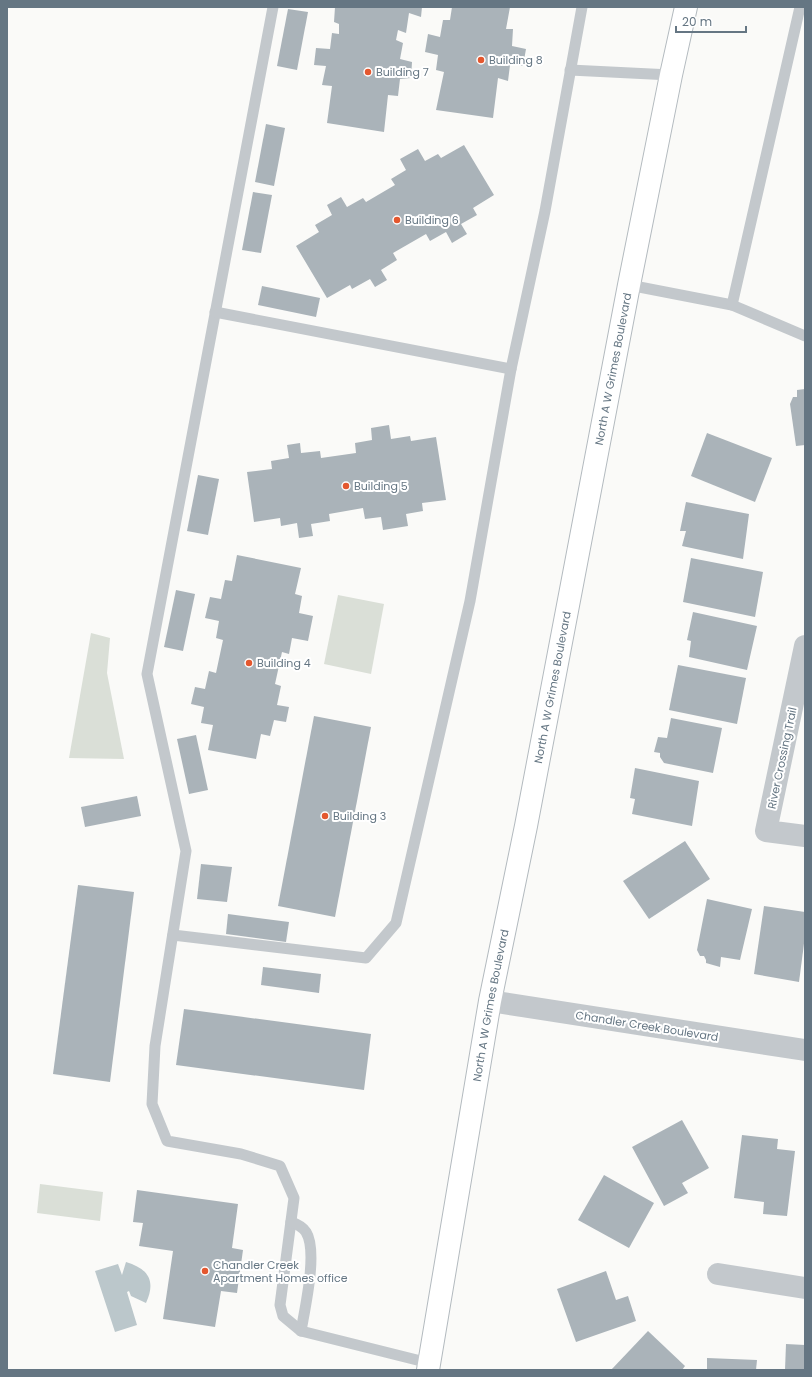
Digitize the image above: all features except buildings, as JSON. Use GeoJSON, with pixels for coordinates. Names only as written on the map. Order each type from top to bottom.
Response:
{"type":"FeatureCollection","features":[{"type":"Feature","properties":{"kind":"main road","name":"North A W Grimes Boulevard"},"geometry":{"type":"LineString","coordinates":[[428,1367],[490,1001],[526,826],[629,286],[686,7]]}},
{"type":"Feature","properties":{"kind":"street","name":"River Crossing Trail"},"geometry":{"type":"LineString","coordinates":[[805,646],[766,831],[805,836]]}},
{"type":"Feature","properties":{"kind":"street","name":"Chandler Creek Boulevard"},"geometry":{"type":"LineString","coordinates":[[490,1001],[805,1050]]}},
{"type":"Feature","properties":{"kind":"street"},"geometry":{"type":"LineString","coordinates":[[718,1274],[805,1288]]}},
{"type":"Feature","properties":{"kind":"lane"},"geometry":{"type":"LineString","coordinates":[[273,7],[147,674],[186,851],[155,1046],[152,1104],[167,1141],[241,1154],[280,1166],[294,1198],[280,1305],[283,1316],[301,1331],[428,1367]]}},
{"type":"Feature","properties":{"kind":"lane"},"geometry":{"type":"LineString","coordinates":[[173,935],[366,958],[396,923],[470,601],[511,369],[545,210],[582,7]]}},
{"type":"Feature","properties":{"kind":"lane"},"geometry":{"type":"LineString","coordinates":[[732,305],[800,7]]}},
{"type":"Feature","properties":{"kind":"lane"},"geometry":{"type":"LineString","coordinates":[[570,70],[671,75]]}},
{"type":"Feature","properties":{"kind":"lane"},"geometry":{"type":"LineString","coordinates":[[629,286],[732,305],[805,336]]}},
{"type":"Feature","properties":{"kind":"lane"},"geometry":{"type":"LineString","coordinates":[[215,312],[511,369]]}},
{"type":"Feature","properties":{"kind":"lane"},"geometry":{"type":"LineString","coordinates":[[291,1222],[301,1225],[307,1233],[312,1256],[301,1331]]}},
{"type":"Feature","properties":{"kind":"shaded area"},"geometry":{"type":"Polygon","coordinates":[[[338,595],[384,604],[371,674],[324,664],[338,595]]]}},
{"type":"Feature","properties":{"kind":"shaded area"},"geometry":{"type":"Polygon","coordinates":[[[91,633],[110,638],[107,673],[124,759],[69,758],[91,633]]]}},
{"type":"Feature","properties":{"kind":"shaded area"},"geometry":{"type":"Polygon","coordinates":[[[40,1184],[103,1192],[100,1221],[37,1213],[40,1184]]]}},
{"type":"Feature","properties":{"kind":"shaded area"},"geometry":{"type":"Polygon","coordinates":[[[126,1262],[140,1268],[145,1272],[150,1282],[149,1295],[146,1303],[131,1296],[129,1291],[127,1292],[137,1325],[115,1332],[95,1271],[118,1264],[122,1275],[126,1262]]]}},
{"type":"Feature","properties":{"kind":"place","name":"Building 8"},"geometry":{"type":"Point","coordinates":[481,60]}},
{"type":"Feature","properties":{"kind":"place","name":"Building 7"},"geometry":{"type":"Point","coordinates":[368,72]}},
{"type":"Feature","properties":{"kind":"place","name":"Building 6"},"geometry":{"type":"Point","coordinates":[397,220]}},
{"type":"Feature","properties":{"kind":"place","name":"Building 5"},"geometry":{"type":"Point","coordinates":[346,486]}},
{"type":"Feature","properties":{"kind":"place","name":"Building 4"},"geometry":{"type":"Point","coordinates":[249,663]}},
{"type":"Feature","properties":{"kind":"place","name":"Building 3"},"geometry":{"type":"Point","coordinates":[325,816]}},
{"type":"Feature","properties":{"kind":"place","name":"Chandler Creek Apartment Homes office"},"geometry":{"type":"Point","coordinates":[205,1271]}}]}
